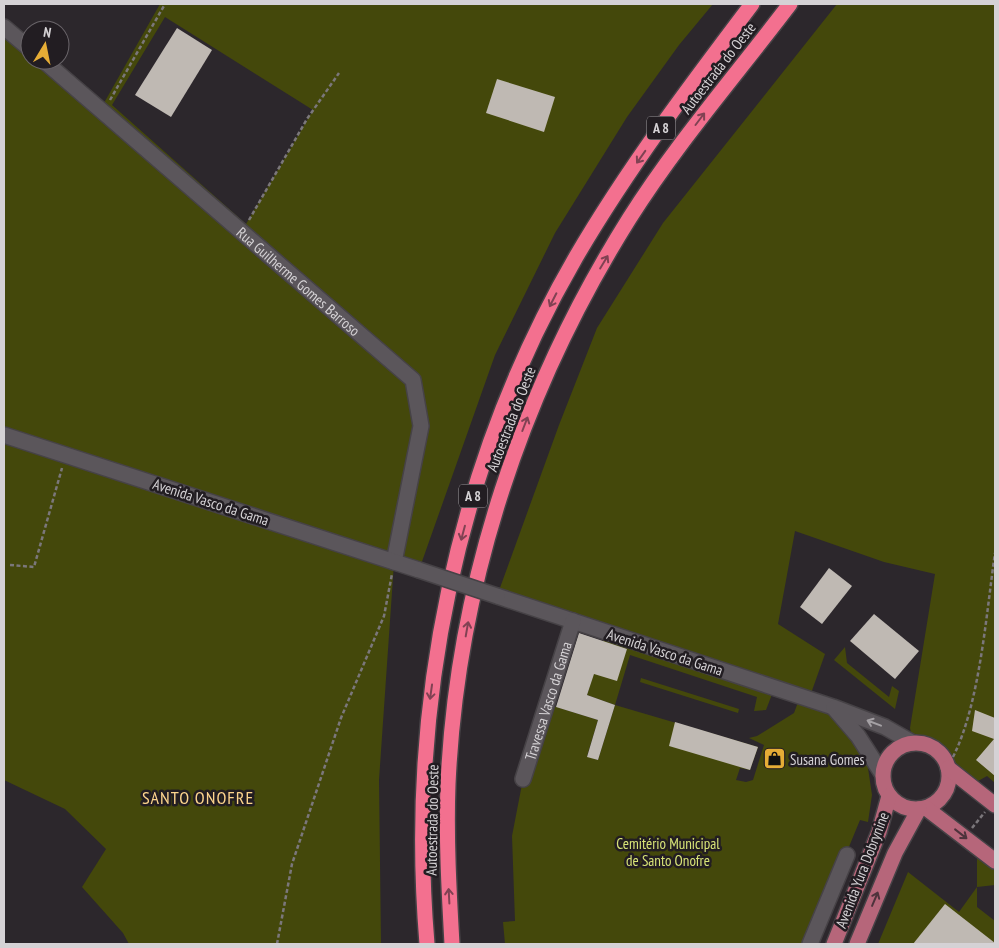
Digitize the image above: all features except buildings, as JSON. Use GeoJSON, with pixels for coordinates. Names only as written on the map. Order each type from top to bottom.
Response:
{"type":"FeatureCollection","features":[{"type":"Feature","properties":{"kind":"highway","name":"Autoestrada do Oeste"},"geometry":{"type":"LineString","coordinates":[[427,944],[422,859],[422,804],[430,695],[454,568],[470,506],[487,454],[529,351],[576,257],[620,187],[668,118],[752,4]]}},
{"type":"Feature","properties":{"kind":"highway","name":"Autoestrada do Oeste"},"geometry":{"type":"LineString","coordinates":[[452,944],[447,838],[448,783],[453,723],[460,671],[480,565],[508,470],[550,367],[598,272],[661,172],[790,4]]}},
{"type":"Feature","properties":{"kind":"highway"},"geometry":{"type":"LineString","coordinates":[[776,21],[799,4]]}},
{"type":"Feature","properties":{"kind":"main road"},"geometry":{"type":"LineString","coordinates":[[923,808],[942,796],[949,778],[948,768],[945,760],[935,749],[920,743],[912,743],[903,746],[889,757],[883,775],[889,796],[903,806],[923,808],[995,861]]}},
{"type":"Feature","properties":{"kind":"main road"},"geometry":{"type":"LineString","coordinates":[[948,768],[992,806]]}},
{"type":"Feature","properties":{"kind":"main road","name":"Avenida Yura Dobrynine"},"geometry":{"type":"LineString","coordinates":[[834,944],[879,832],[889,796]]}},
{"type":"Feature","properties":{"kind":"main road","name":"Avenida Yura Dobrynine"},"geometry":{"type":"LineString","coordinates":[[856,944],[895,853],[923,808]]}},
{"type":"Feature","properties":{"kind":"street"},"geometry":{"type":"LineString","coordinates":[[4,26],[20,40]]}},
{"type":"Feature","properties":{"kind":"street","name":"Rua Guilherme Gomes Barroso"},"geometry":{"type":"LineString","coordinates":[[54,70],[413,380],[421,426],[394,562]]}},
{"type":"Feature","properties":{"kind":"street","name":"Avenida Vasco da Gama"},"geometry":{"type":"LineString","coordinates":[[4,435],[833,706],[885,727],[912,743]]}},
{"type":"Feature","properties":{"kind":"street","name":"Travessa Vasco da Gama"},"geometry":{"type":"LineString","coordinates":[[523,779],[573,621]]}},
{"type":"Feature","properties":{"kind":"street"},"geometry":{"type":"LineString","coordinates":[[833,706],[858,736],[883,775]]}},
{"type":"Feature","properties":{"kind":"street"},"geometry":{"type":"LineString","coordinates":[[810,944],[846,855]]}},
{"type":"Feature","properties":{"kind":"path"},"geometry":{"type":"LineString","coordinates":[[103,112],[165,4]]}},
{"type":"Feature","properties":{"kind":"path"},"geometry":{"type":"LineString","coordinates":[[242,232],[307,119],[339,73]]}},
{"type":"Feature","properties":{"kind":"path"},"geometry":{"type":"LineString","coordinates":[[10,565],[34,567],[65,455]]}},
{"type":"Feature","properties":{"kind":"path"},"geometry":{"type":"LineString","coordinates":[[948,768],[962,740],[974,689],[995,553]]}},
{"type":"Feature","properties":{"kind":"path"},"geometry":{"type":"LineString","coordinates":[[277,944],[292,864],[341,718],[384,616],[394,562]]}},
{"type":"Feature","properties":{"kind":"path"},"geometry":{"type":"LineString","coordinates":[[968,833],[992,806]]}},
{"type":"Feature","properties":{"kind":"green space"},"geometry":{"type":"Polygon","coordinates":[[[160,4],[713,4],[679,45],[627,117],[555,233],[495,355],[419,570],[394,563],[379,780],[381,944],[129,944],[123,933],[82,887],[106,849],[65,809],[4,780],[4,27],[20,41],[20,70],[54,70],[100,110],[160,4]],[[165,17],[112,105],[246,224],[313,110],[165,17]]]}},
{"type":"Feature","properties":{"kind":"green space","name":"Cemitério Municipal de Santo Onofre"},"geometry":{"type":"Polygon","coordinates":[[[837,4],[995,4],[995,783],[987,776],[971,785],[948,768],[945,760],[935,749],[920,743],[913,743],[910,728],[935,574],[884,562],[795,531],[778,624],[825,654],[809,699],[833,707],[879,770],[868,768],[872,795],[868,822],[860,820],[809,944],[505,944],[503,922],[515,921],[512,836],[523,779],[547,704],[598,720],[587,756],[598,760],[615,705],[587,695],[606,632],[497,596],[559,425],[597,328],[663,223],[837,4]],[[630,655],[615,705],[758,747],[750,770],[740,768],[736,780],[746,782],[753,780],[764,745],[749,738],[757,736],[794,713],[800,697],[774,689],[766,710],[754,711],[757,697],[630,655]]]}},
{"type":"Feature","properties":{"kind":"green space"},"geometry":{"type":"Polygon","coordinates":[[[845,647],[847,663],[889,697],[892,686],[899,691],[895,709],[834,660],[845,647]]]}},
{"type":"Feature","properties":{"kind":"green space"},"geometry":{"type":"Polygon","coordinates":[[[641,678],[739,709],[738,713],[640,682],[641,678]]]}},
{"type":"Feature","properties":{"kind":"green space"},"geometry":{"type":"Polygon","coordinates":[[[977,847],[995,861],[995,885],[977,887],[977,847]]]}},
{"type":"Feature","properties":{"kind":"green space"},"geometry":{"type":"Polygon","coordinates":[[[908,872],[959,912],[977,887],[977,907],[995,921],[995,944],[878,944],[908,872]]]}},
{"type":"Feature","properties":{"kind":"place","name":"Susana Gomes"},"geometry":{"type":"Point","coordinates":[774,759]}},
{"type":"Feature","properties":{"kind":"district","name":"SANTO ONOFRE"},"geometry":{"type":"Point","coordinates":[198,797]}}]}
